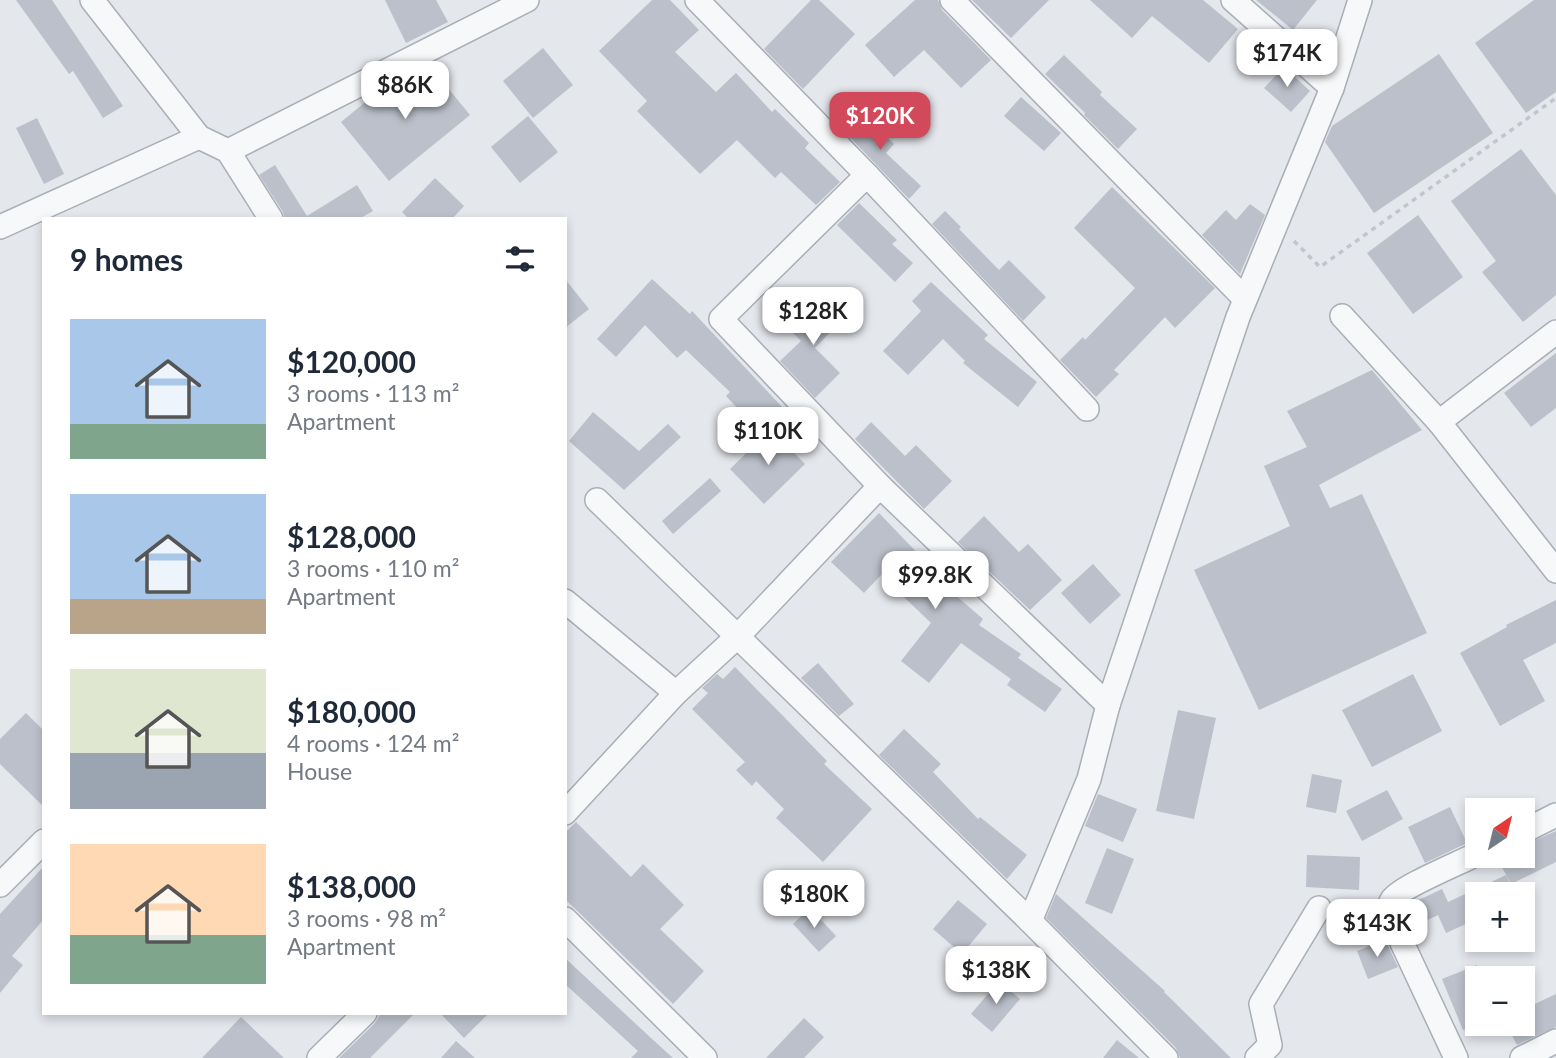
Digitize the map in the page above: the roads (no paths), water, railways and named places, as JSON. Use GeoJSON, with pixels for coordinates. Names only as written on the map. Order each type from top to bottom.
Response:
{"type":"FeatureCollection","features":[{"type":"Feature","properties":{"kind":"street"},"geometry":{"type":"LineString","coordinates":[[93,0],[199,137],[228,151],[270,217]]}},
{"type":"Feature","properties":{"kind":"street"},"geometry":{"type":"LineString","coordinates":[[228,151],[527,0]]}},
{"type":"Feature","properties":{"kind":"street"},"geometry":{"type":"LineString","coordinates":[[697,0],[867,175],[1087,409]]}},
{"type":"Feature","properties":{"kind":"street"},"geometry":{"type":"LineString","coordinates":[[952,0],[1245,299]]}},
{"type":"Feature","properties":{"kind":"street"},"geometry":{"type":"LineString","coordinates":[[1233,0],[1332,88]]}},
{"type":"Feature","properties":{"kind":"street"},"geometry":{"type":"LineString","coordinates":[[1030,921],[1089,779],[1108,705],[1245,299],[1332,88],[1360,0]]}},
{"type":"Feature","properties":{"kind":"street"},"geometry":{"type":"LineString","coordinates":[[0,227],[199,137]]}},
{"type":"Feature","properties":{"kind":"street"},"geometry":{"type":"LineString","coordinates":[[867,175],[722,319],[880,486],[1108,705]]}},
{"type":"Feature","properties":{"kind":"street"},"geometry":{"type":"LineString","coordinates":[[1342,316],[1438,422],[1556,571]]}},
{"type":"Feature","properties":{"kind":"street"},"geometry":{"type":"LineString","coordinates":[[1438,422],[1556,332]]}},
{"type":"Feature","properties":{"kind":"street"},"geometry":{"type":"LineString","coordinates":[[567,811],[676,693],[739,635],[880,486]]}},
{"type":"Feature","properties":{"kind":"street"},"geometry":{"type":"LineString","coordinates":[[597,500],[739,635],[1166,1058]]}},
{"type":"Feature","properties":{"kind":"street"},"geometry":{"type":"LineString","coordinates":[[567,603],[676,693]]}},
{"type":"Feature","properties":{"kind":"street"},"geometry":{"type":"LineString","coordinates":[[1535,826],[1556,815]]}},
{"type":"Feature","properties":{"kind":"street"},"geometry":{"type":"LineString","coordinates":[[0,885],[42,843]]}},
{"type":"Feature","properties":{"kind":"street"},"geometry":{"type":"LineString","coordinates":[[1456,1058],[1390,917],[1390,906],[1392,900],[1403,891],[1465,860]]}},
{"type":"Feature","properties":{"kind":"street"},"geometry":{"type":"LineString","coordinates":[[1257,1058],[1270,1045],[1261,1004],[1319,908]]}},
{"type":"Feature","properties":{"kind":"street"},"geometry":{"type":"LineString","coordinates":[[567,921],[705,1058]]}},
{"type":"Feature","properties":{"kind":"street"},"geometry":{"type":"LineString","coordinates":[[319,1058],[363,1015]]}},
{"type":"Feature","properties":{"kind":"street"},"geometry":{"type":"LineString","coordinates":[[1522,1058],[1556,1041]]}}]}
